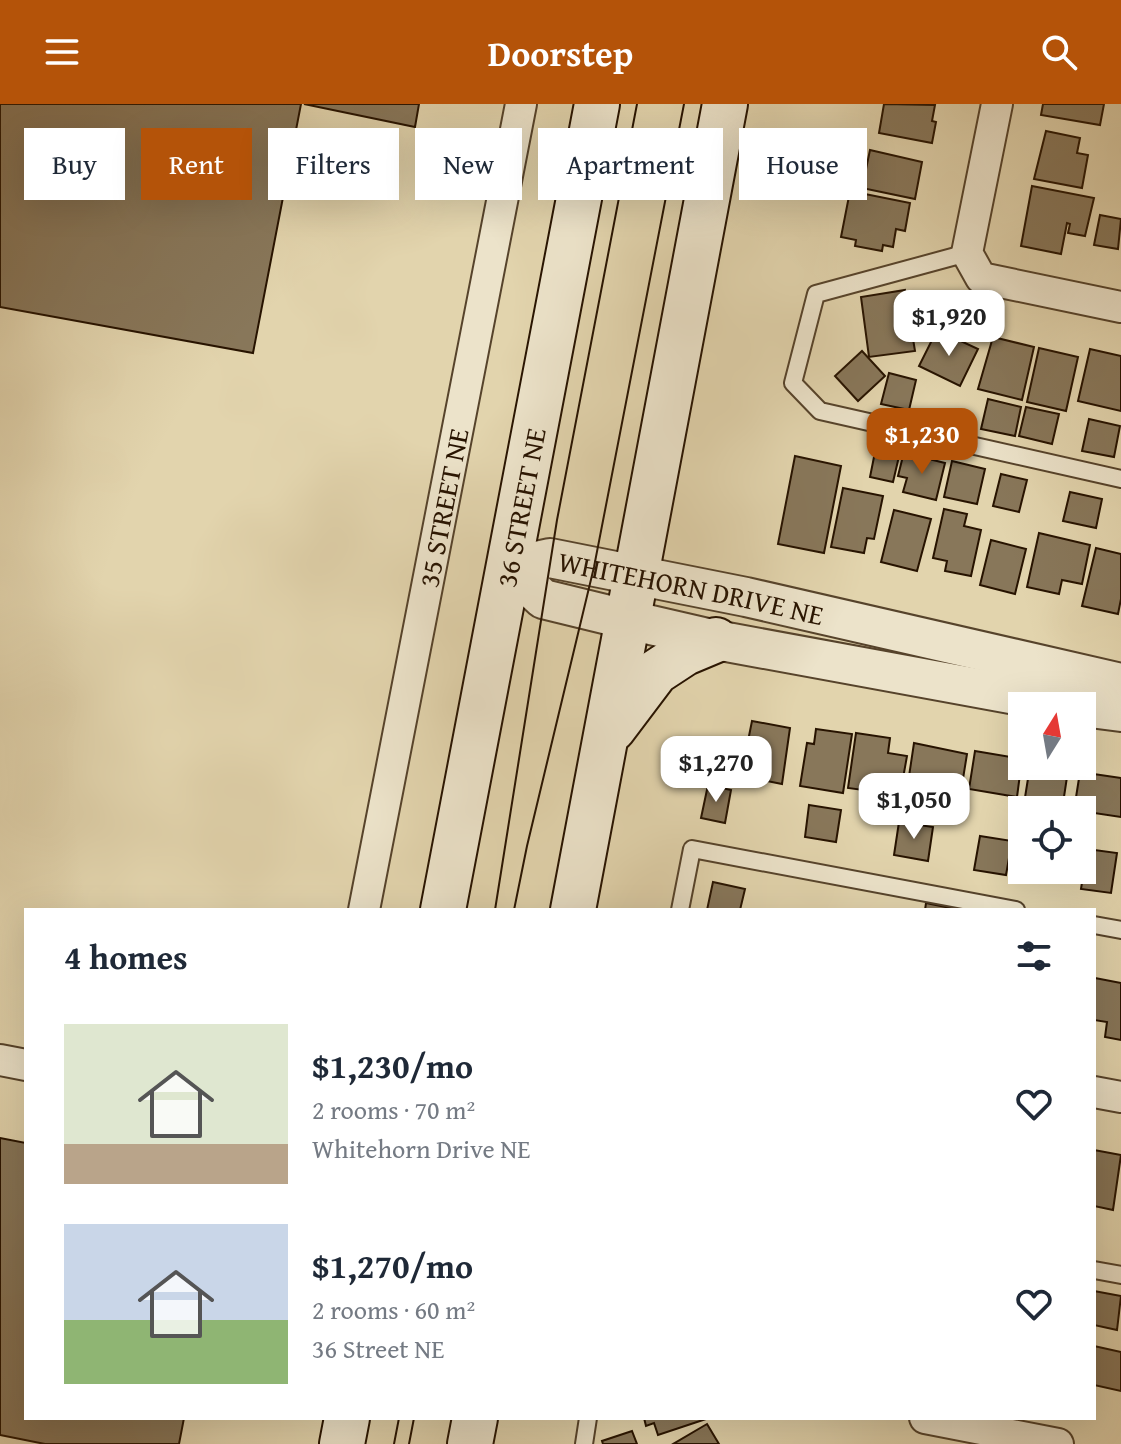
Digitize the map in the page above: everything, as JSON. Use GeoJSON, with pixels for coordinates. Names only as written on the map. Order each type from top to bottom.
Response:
{"type":"FeatureCollection","features":[{"type":"Feature","properties":{"kind":"main road","name":"36 STREET NE"},"geometry":{"type":"LineString","coordinates":[[443,908],[597,104]]}},
{"type":"Feature","properties":{"kind":"main road"},"geometry":{"type":"LineString","coordinates":[[573,908],[725,104]]}},
{"type":"Feature","properties":{"kind":"main road"},"geometry":{"type":"LineString","coordinates":[[607,737],[656,672],[685,653],[716,640]]}},
{"type":"Feature","properties":{"kind":"main road"},"geometry":{"type":"LineString","coordinates":[[342,1444],[347,1420]]}},
{"type":"Feature","properties":{"kind":"main road"},"geometry":{"type":"LineString","coordinates":[[470,1444],[475,1420]]}},
{"type":"Feature","properties":{"kind":"street","name":"35 STREET NE"},"geometry":{"type":"LineString","coordinates":[[364,908],[521,104]]}},
{"type":"Feature","properties":{"kind":"street"},"geometry":{"type":"LineString","coordinates":[[997,104],[967,253],[981,278],[1121,307]]}},
{"type":"Feature","properties":{"kind":"street","name":"WHITEHORN DRIVE NE"},"geometry":{"type":"LineString","coordinates":[[509,567],[550,558],[839,618],[1121,683]]}},
{"type":"Feature","properties":{"kind":"street","name":"WHITEHORN DRIVE NE"},"geometry":{"type":"LineString","coordinates":[[509,567],[543,599],[716,640],[1008,694]]}},
{"type":"Feature","properties":{"kind":"street"},"geometry":{"type":"LineString","coordinates":[[1096,709],[1121,712]]}},
{"type":"Feature","properties":{"kind":"street"},"geometry":{"type":"LineString","coordinates":[[0,1060],[24,1065]]}},
{"type":"Feature","properties":{"kind":"street"},"geometry":{"type":"LineString","coordinates":[[1096,1092],[1121,1097]]}},
{"type":"Feature","properties":{"kind":"street"},"geometry":{"type":"LineString","coordinates":[[935,1420],[1058,1444]]}},
{"type":"Feature","properties":{"kind":"lane"},"geometry":{"type":"LineString","coordinates":[[967,253],[816,294],[793,383],[820,411],[1121,479]]}},
{"type":"Feature","properties":{"kind":"lane"},"geometry":{"type":"LineString","coordinates":[[680,908],[692,849],[1005,908]]}},
{"type":"Feature","properties":{"kind":"lane"},"geometry":{"type":"LineString","coordinates":[[1096,925],[1121,930]]}},
{"type":"Feature","properties":{"kind":"lane"},"geometry":{"type":"LineString","coordinates":[[1096,1270],[1121,1275]]}},
{"type":"Feature","properties":{"kind":"lane"},"geometry":{"type":"LineString","coordinates":[[584,1444],[588,1420]]}},
{"type":"Feature","properties":{"kind":"building"},"geometry":{"type":"Polygon","coordinates":[[[0,104],[301,104],[296,128],[268,128],[268,200],[282,200],[253,353],[0,307],[0,104]]]}},
{"type":"Feature","properties":{"kind":"building"},"geometry":{"type":"Polygon","coordinates":[[[304,104],[419,104],[415,127],[304,104]]]}},
{"type":"Feature","properties":{"kind":"building"},"geometry":{"type":"Polygon","coordinates":[[[884,104],[935,105],[932,143],[879,133],[884,104]]]}},
{"type":"Feature","properties":{"kind":"building"},"geometry":{"type":"Polygon","coordinates":[[[1043,104],[1104,104],[1100,125],[1041,115],[1043,104]]]}},
{"type":"Feature","properties":{"kind":"building"},"geometry":{"type":"Polygon","coordinates":[[[1046,131],[1080,138],[1077,153],[1088,155],[1082,188],[1034,179],[1046,131]]]}},
{"type":"Feature","properties":{"kind":"building"},"geometry":{"type":"Polygon","coordinates":[[[870,150],[922,162],[915,199],[867,189],[870,150]]]}},
{"type":"Feature","properties":{"kind":"building"},"geometry":{"type":"Polygon","coordinates":[[[1032,186],[1094,198],[1085,236],[1068,233],[1070,224],[1067,223],[1061,254],[1021,246],[1032,186]]]}},
{"type":"Feature","properties":{"kind":"building"},"geometry":{"type":"Polygon","coordinates":[[[867,194],[910,203],[905,231],[896,229],[893,247],[883,245],[882,251],[855,246],[856,240],[841,237],[848,200],[867,200],[867,194]]]}},
{"type":"Feature","properties":{"kind":"building"},"geometry":{"type":"Polygon","coordinates":[[[1100,215],[1121,219],[1118,249],[1094,245],[1100,215]]]}},
{"type":"Feature","properties":{"kind":"building"},"geometry":{"type":"Polygon","coordinates":[[[905,290],[915,351],[869,357],[861,297],[905,290]]]}},
{"type":"Feature","properties":{"kind":"building"},"geometry":{"type":"Polygon","coordinates":[[[935,334],[946,339],[948,335],[978,349],[960,386],[919,366],[935,334]]]}},
{"type":"Feature","properties":{"kind":"building"},"geometry":{"type":"Polygon","coordinates":[[[993,337],[1034,347],[1022,400],[978,389],[993,337]]]}},
{"type":"Feature","properties":{"kind":"building"},"geometry":{"type":"Polygon","coordinates":[[[1039,348],[1078,357],[1066,411],[1027,402],[1039,348]]]}},
{"type":"Feature","properties":{"kind":"building"},"geometry":{"type":"Polygon","coordinates":[[[1090,349],[1121,356],[1121,411],[1078,401],[1090,349]]]}},
{"type":"Feature","properties":{"kind":"building"},"geometry":{"type":"Polygon","coordinates":[[[862,351],[885,376],[858,401],[835,376],[862,351]]]}},
{"type":"Feature","properties":{"kind":"building"},"geometry":{"type":"Polygon","coordinates":[[[889,373],[916,380],[909,410],[881,404],[889,373]]]}},
{"type":"Feature","properties":{"kind":"building"},"geometry":{"type":"Polygon","coordinates":[[[988,399],[1021,407],[1015,436],[981,429],[988,399]]]}},
{"type":"Feature","properties":{"kind":"building"},"geometry":{"type":"Polygon","coordinates":[[[1026,407],[1059,414],[1052,444],[1019,436],[1026,407]]]}},
{"type":"Feature","properties":{"kind":"building"},"geometry":{"type":"Polygon","coordinates":[[[1089,419],[1120,426],[1114,457],[1082,451],[1089,419]]]}},
{"type":"Feature","properties":{"kind":"building"},"geometry":{"type":"Polygon","coordinates":[[[876,447],[900,452],[893,482],[870,477],[876,447]]]}},
{"type":"Feature","properties":{"kind":"building"},"geometry":{"type":"Polygon","coordinates":[[[913,455],[945,463],[936,500],[903,492],[907,478],[898,476],[903,456],[912,458],[913,455]]]}},
{"type":"Feature","properties":{"kind":"building"},"geometry":{"type":"Polygon","coordinates":[[[795,456],[841,466],[824,553],[778,544],[795,456]]]}},
{"type":"Feature","properties":{"kind":"building"},"geometry":{"type":"Polygon","coordinates":[[[952,461],[985,469],[977,504],[944,497],[952,461]]]}},
{"type":"Feature","properties":{"kind":"building"},"geometry":{"type":"Polygon","coordinates":[[[1001,474],[1027,480],[1019,512],[993,506],[1001,474]]]}},
{"type":"Feature","properties":{"kind":"building"},"geometry":{"type":"Polygon","coordinates":[[[843,488],[883,496],[874,539],[867,538],[864,553],[831,547],[843,488]]]}},
{"type":"Feature","properties":{"kind":"building"},"geometry":{"type":"Polygon","coordinates":[[[1070,492],[1102,499],[1096,528],[1063,521],[1070,492]]]}},
{"type":"Feature","properties":{"kind":"building"},"geometry":{"type":"Polygon","coordinates":[[[944,509],[967,514],[964,526],[981,530],[971,576],[945,571],[947,561],[933,558],[944,509]]]}},
{"type":"Feature","properties":{"kind":"building"},"geometry":{"type":"Polygon","coordinates":[[[894,510],[931,519],[917,571],[881,562],[894,510]]]}},
{"type":"Feature","properties":{"kind":"building"},"geometry":{"type":"Polygon","coordinates":[[[1039,533],[1090,545],[1082,584],[1062,580],[1059,594],[1027,587],[1039,533]]]}},
{"type":"Feature","properties":{"kind":"building"},"geometry":{"type":"Polygon","coordinates":[[[991,540],[1026,549],[1015,594],[980,585],[991,540]]]}},
{"type":"Feature","properties":{"kind":"building"},"geometry":{"type":"Polygon","coordinates":[[[1096,548],[1121,554],[1118,614],[1082,606],[1096,548]]]}},
{"type":"Feature","properties":{"kind":"building"},"geometry":{"type":"Polygon","coordinates":[[[752,721],[790,728],[782,784],[741,776],[752,721]]]}},
{"type":"Feature","properties":{"kind":"building"},"geometry":{"type":"Polygon","coordinates":[[[816,729],[852,734],[843,793],[800,786],[807,743],[814,744],[816,729]]]}},
{"type":"Feature","properties":{"kind":"building"},"geometry":{"type":"Polygon","coordinates":[[[856,733],[890,738],[888,753],[907,756],[900,795],[848,788],[856,733]]]}},
{"type":"Feature","properties":{"kind":"building"},"geometry":{"type":"Polygon","coordinates":[[[914,743],[967,754],[961,791],[908,783],[914,743]]]}},
{"type":"Feature","properties":{"kind":"building"},"geometry":{"type":"Polygon","coordinates":[[[975,751],[1008,757],[1008,780],[1019,780],[1017,796],[969,789],[975,751]]]}},
{"type":"Feature","properties":{"kind":"building"},"geometry":{"type":"Polygon","coordinates":[[[1096,774],[1121,778],[1121,817],[1096,813],[1096,796],[1076,796],[1079,780],[1096,780],[1096,774]]]}},
{"type":"Feature","properties":{"kind":"building"},"geometry":{"type":"Polygon","coordinates":[[[1028,780],[1067,780],[1064,796],[1025,796],[1028,780]]]}},
{"type":"Feature","properties":{"kind":"building"},"geometry":{"type":"Polygon","coordinates":[[[708,785],[731,790],[725,823],[701,818],[708,785]]]}},
{"type":"Feature","properties":{"kind":"building"},"geometry":{"type":"Polygon","coordinates":[[[809,805],[841,810],[836,842],[805,837],[809,805]]]}},
{"type":"Feature","properties":{"kind":"building"},"geometry":{"type":"Polygon","coordinates":[[[899,822],[933,827],[928,861],[894,855],[899,822]]]}},
{"type":"Feature","properties":{"kind":"building"},"geometry":{"type":"Polygon","coordinates":[[[980,836],[1008,840],[1006,875],[974,870],[980,836]]]}},
{"type":"Feature","properties":{"kind":"building"},"geometry":{"type":"Polygon","coordinates":[[[1096,850],[1117,853],[1111,893],[1081,889],[1082,884],[1096,884],[1096,850]]]}},
{"type":"Feature","properties":{"kind":"building"},"geometry":{"type":"Polygon","coordinates":[[[713,882],[745,889],[740,908],[707,908],[713,882]]]}},
{"type":"Feature","properties":{"kind":"building"},"geometry":{"type":"Polygon","coordinates":[[[926,903],[950,908],[925,908],[926,903]]]}},
{"type":"Feature","properties":{"kind":"building"},"geometry":{"type":"Polygon","coordinates":[[[1096,978],[1121,983],[1121,1040],[1105,1037],[1107,1022],[1096,1020],[1096,978]]]}},
{"type":"Feature","properties":{"kind":"building"},"geometry":{"type":"Polygon","coordinates":[[[0,1138],[24,1143],[24,1420],[184,1420],[179,1444],[45,1444],[0,1435],[0,1138]]]}},
{"type":"Feature","properties":{"kind":"building"},"geometry":{"type":"Polygon","coordinates":[[[1096,1150],[1121,1155],[1113,1210],[1096,1206],[1096,1150]]]}},
{"type":"Feature","properties":{"kind":"building"},"geometry":{"type":"Polygon","coordinates":[[[1096,1291],[1121,1296],[1117,1330],[1096,1325],[1096,1291]]]}},
{"type":"Feature","properties":{"kind":"building"},"geometry":{"type":"Polygon","coordinates":[[[1096,1346],[1121,1352],[1121,1391],[1096,1385],[1096,1346]]]}},
{"type":"Feature","properties":{"kind":"building"},"geometry":{"type":"Polygon","coordinates":[[[644,1420],[703,1420],[658,1435],[654,1423],[646,1426],[644,1420]]]}},
{"type":"Feature","properties":{"kind":"building"},"geometry":{"type":"Polygon","coordinates":[[[707,1424],[719,1444],[673,1444],[707,1424]]]}},
{"type":"Feature","properties":{"kind":"building"},"geometry":{"type":"Polygon","coordinates":[[[632,1431],[637,1444],[603,1444],[602,1441],[632,1431]]]}},
{"type":"Feature","properties":{"kind":"tram line"},"geometry":{"type":"LineString","coordinates":[[495,908],[557,520],[637,104]]}},
{"type":"Feature","properties":{"kind":"tram line"},"geometry":{"type":"LineString","coordinates":[[514,908],[594,567],[684,104]]}},
{"type":"Feature","properties":{"kind":"tram line"},"geometry":{"type":"LineString","coordinates":[[394,1444],[399,1420]]}},
{"type":"Feature","properties":{"kind":"tram line"},"geometry":{"type":"LineString","coordinates":[[409,1444],[414,1420]]}}]}
